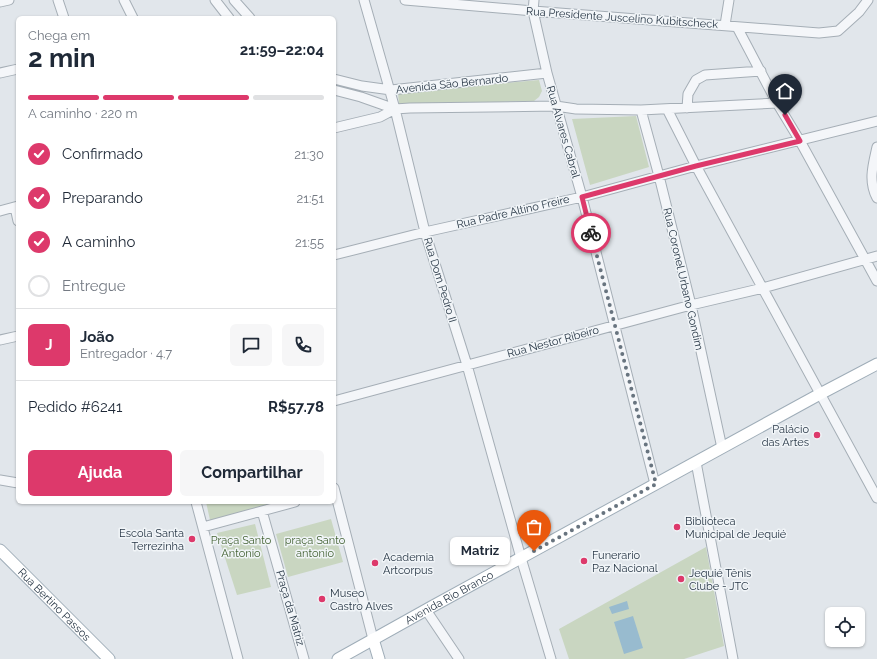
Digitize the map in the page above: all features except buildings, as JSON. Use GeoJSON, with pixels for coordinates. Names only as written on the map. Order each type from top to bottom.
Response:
{"type":"FeatureCollection","features":[{"type":"Feature","properties":{"kind":"main road","name":"Avenida Rio Branco"},"geometry":{"type":"LineString","coordinates":[[338,659],[877,364]]}},
{"type":"Feature","properties":{"kind":"main road","name":"Rua Bertino Passos"},"geometry":{"type":"LineString","coordinates":[[0,550],[109,659]]}},
{"type":"Feature","properties":{"kind":"main road"},"geometry":{"type":"LineString","coordinates":[[373,639],[378,659]]}},
{"type":"Feature","properties":{"kind":"street"},"geometry":{"type":"LineString","coordinates":[[0,2],[9,0]]}},
{"type":"Feature","properties":{"kind":"street"},"geometry":{"type":"LineString","coordinates":[[58,0],[63,16]]}},
{"type":"Feature","properties":{"kind":"street"},"geometry":{"type":"LineString","coordinates":[[124,0],[132,16]]}},
{"type":"Feature","properties":{"kind":"street"},"geometry":{"type":"LineString","coordinates":[[215,0],[227,16]]}},
{"type":"Feature","properties":{"kind":"street"},"geometry":{"type":"LineString","coordinates":[[234,0],[248,16]]}},
{"type":"Feature","properties":{"kind":"street","name":"Rua Dom Pedro II"},"geometry":{"type":"LineString","coordinates":[[364,0],[396,109],[425,232],[467,365],[551,659]]}},
{"type":"Feature","properties":{"kind":"street","name":"Rua Presidente Juscelino Kubitscheck"},"geometry":{"type":"LineString","coordinates":[[405,0],[533,12],[819,33],[838,31],[859,12],[868,0]]}},
{"type":"Feature","properties":{"kind":"street","name":"Rua Alvares Cabral"},"geometry":{"type":"LineString","coordinates":[[534,0],[533,12],[547,73],[582,197],[656,484]]}},
{"type":"Feature","properties":{"kind":"street"},"geometry":{"type":"LineString","coordinates":[[725,25],[728,0]]}},
{"type":"Feature","properties":{"kind":"street"},"geometry":{"type":"LineString","coordinates":[[737,27],[777,103],[800,141],[877,282]]}},
{"type":"Feature","properties":{"kind":"street"},"geometry":{"type":"LineString","coordinates":[[0,73],[16,69]]}},
{"type":"Feature","properties":{"kind":"street"},"geometry":{"type":"LineString","coordinates":[[687,108],[688,94],[696,80],[705,75],[761,71]]}},
{"type":"Feature","properties":{"kind":"street","name":"Avenida São Bernardo"},"geometry":{"type":"LineString","coordinates":[[336,80],[362,86],[391,90],[547,73]]}},
{"type":"Feature","properties":{"kind":"street"},"geometry":{"type":"LineString","coordinates":[[336,91],[396,109]]}},
{"type":"Feature","properties":{"kind":"street","name":"Avenida São Bernardo"},"geometry":{"type":"LineString","coordinates":[[396,109],[556,106],[576,109],[640,110],[777,103]]}},
{"type":"Feature","properties":{"kind":"street"},"geometry":{"type":"LineString","coordinates":[[336,128],[380,117],[396,109]]}},
{"type":"Feature","properties":{"kind":"street"},"geometry":{"type":"LineString","coordinates":[[667,109],[696,166],[877,498]]}},
{"type":"Feature","properties":{"kind":"street","name":"Rua Coronel Urbano Gondim"},"geometry":{"type":"LineString","coordinates":[[640,110],[691,305],[722,448]]}},
{"type":"Feature","properties":{"kind":"street","name":"Rua Padre Altino Freire"},"geometry":{"type":"LineString","coordinates":[[336,254],[425,232],[582,197],[696,166],[877,121]]}},
{"type":"Feature","properties":{"kind":"street"},"geometry":{"type":"LineString","coordinates":[[877,147],[871,178],[877,198]]}},
{"type":"Feature","properties":{"kind":"street"},"geometry":{"type":"LineString","coordinates":[[0,211],[16,206]]}},
{"type":"Feature","properties":{"kind":"street","name":"Rua Nestor Ribeiro"},"geometry":{"type":"LineString","coordinates":[[336,400],[691,305],[763,288],[877,256]]}},
{"type":"Feature","properties":{"kind":"street"},"geometry":{"type":"LineString","coordinates":[[0,340],[16,336]]}},
{"type":"Feature","properties":{"kind":"street"},"geometry":{"type":"LineString","coordinates":[[696,462],[733,659]]}},
{"type":"Feature","properties":{"kind":"street"},"geometry":{"type":"LineString","coordinates":[[0,480],[16,483]]}},
{"type":"Feature","properties":{"kind":"street"},"geometry":{"type":"LineString","coordinates":[[336,498],[373,639]]}},
{"type":"Feature","properties":{"kind":"street"},"geometry":{"type":"LineString","coordinates":[[197,504],[238,659]]}},
{"type":"Feature","properties":{"kind":"street"},"geometry":{"type":"LineString","coordinates":[[203,527],[288,504]]}},
{"type":"Feature","properties":{"kind":"street","name":"Praça da Matriz"},"geometry":{"type":"LineString","coordinates":[[262,511],[304,659]]}},
{"type":"Feature","properties":{"kind":"street"},"geometry":{"type":"LineString","coordinates":[[426,610],[459,659]]}},
{"type":"Feature","properties":{"kind":"green space"},"geometry":{"type":"Polygon","coordinates":[[[539,80],[542,91],[539,97],[534,101],[399,105],[398,92],[539,80]]]}},
{"type":"Feature","properties":{"kind":"green space"},"geometry":{"type":"Polygon","coordinates":[[[636,116],[649,167],[590,185],[572,119],[636,116]]]}},
{"type":"Feature","properties":{"kind":"green space"},"geometry":{"type":"Polygon","coordinates":[[[206,504],[272,504],[210,520],[206,504]]]}},
{"type":"Feature","properties":{"kind":"green space","name":"praça Santo antonio"},"geometry":{"type":"Polygon","coordinates":[[[331,519],[343,562],[288,577],[276,534],[331,519]]]}},
{"type":"Feature","properties":{"kind":"green space","name":"Praça Santo Antonio"},"geometry":{"type":"Polygon","coordinates":[[[255,524],[271,587],[237,595],[217,533],[255,524]]]}},
{"type":"Feature","properties":{"kind":"green space","name":"Jequié Tênis Clube - JTC"},"geometry":{"type":"Polygon","coordinates":[[[706,547],[724,646],[684,659],[569,659],[559,629],[706,547]]]}},
{"type":"Feature","properties":{"kind":"water"},"geometry":{"type":"Polygon","coordinates":[[[627,601],[629,609],[612,614],[609,607],[627,601]]]}},
{"type":"Feature","properties":{"kind":"water"},"geometry":{"type":"Polygon","coordinates":[[[633,616],[643,648],[624,654],[614,622],[633,616]]]}},
{"type":"Feature","properties":{"kind":"way so far"},"geometry":{"type":"LineString","coordinates":[[534,551],[656,484],[591,233]]}},
{"type":"Feature","properties":{"kind":"place","name":"Palácio das Artes"},"geometry":{"type":"Point","coordinates":[817,435]}},
{"type":"Feature","properties":{"kind":"place","name":"Biblioteca Municipal de Jequié"},"geometry":{"type":"Point","coordinates":[677,527]}},
{"type":"Feature","properties":{"kind":"place","name":"Escola Santa Terrezinha"},"geometry":{"type":"Point","coordinates":[192,539]}},
{"type":"Feature","properties":{"kind":"place","name":"Matriz"},"geometry":{"type":"Point","coordinates":[534,551]}},
{"type":"Feature","properties":{"kind":"place","name":"Funerario Paz Nacional"},"geometry":{"type":"Point","coordinates":[584,561]}},
{"type":"Feature","properties":{"kind":"place","name":"Academia Artcorpus"},"geometry":{"type":"Point","coordinates":[375,563]}},
{"type":"Feature","properties":{"kind":"place","name":"Jequié Tênis Clube - JTC"},"geometry":{"type":"Point","coordinates":[681,579]}},
{"type":"Feature","properties":{"kind":"place","name":"Museo Castro Alves"},"geometry":{"type":"Point","coordinates":[322,599]}},
{"type":"Feature","properties":{"kind":"route"},"geometry":{"type":"LineString","coordinates":[[591,233],[582,197],[696,166],[800,141],[785,115]]}}]}
